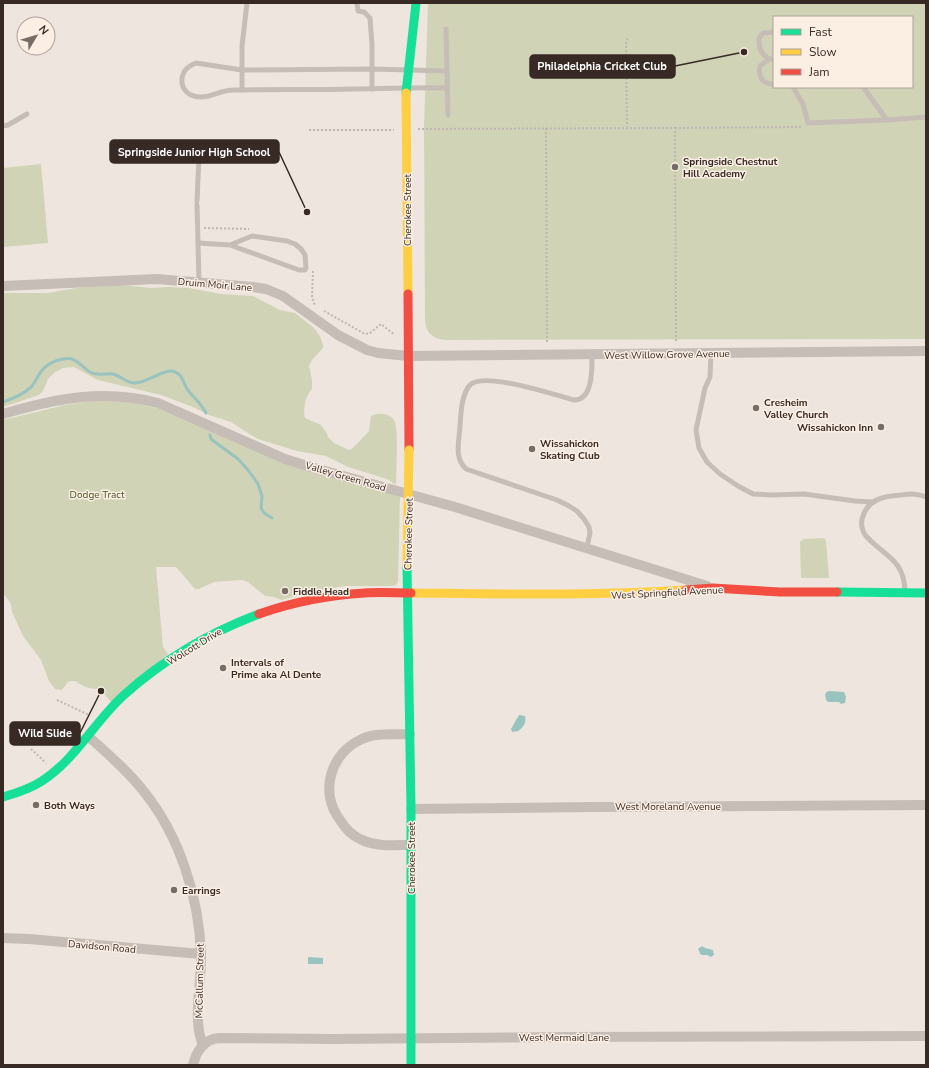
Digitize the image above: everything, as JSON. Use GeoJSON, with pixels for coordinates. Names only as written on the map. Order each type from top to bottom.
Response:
{"type":"FeatureCollection","features":[{"type":"Feature","properties":{"kind":"street","name":"Cherokee Street"},"geometry":{"type":"LineString","coordinates":[[411,1065],[411,810],[409,630],[407,593],[408,356],[406,87],[410,69],[416,3]]}},
{"type":"Feature","properties":{"kind":"street","name":"Druim Moir Lane"},"geometry":{"type":"LineString","coordinates":[[3,286],[157,279],[253,287],[275,292],[338,335],[367,350],[378,353],[408,356]]}},
{"type":"Feature","properties":{"kind":"street","name":"West Willow Grove Avenue"},"geometry":{"type":"LineString","coordinates":[[408,356],[926,351]]}},
{"type":"Feature","properties":{"kind":"street","name":"Valley Green Road"},"geometry":{"type":"LineString","coordinates":[[3,414],[70,398],[105,395],[141,398],[174,409],[298,463],[587,547],[713,588]]}},
{"type":"Feature","properties":{"kind":"street","name":"West Springfield Avenue"},"geometry":{"type":"LineString","coordinates":[[407,593],[489,595],[617,594],[713,588],[780,592],[926,593]]}},
{"type":"Feature","properties":{"kind":"street","name":"Wolcott Drive"},"geometry":{"type":"LineString","coordinates":[[3,797],[22,791],[47,778],[66,762],[124,696],[168,660],[197,642],[238,621],[288,604],[316,598],[347,594],[407,593]]}},
{"type":"Feature","properties":{"kind":"street"},"geometry":{"type":"LineString","coordinates":[[410,734],[372,736],[362,738],[354,743],[346,750],[333,768],[329,779],[328,791],[330,804],[336,815],[350,833],[360,839],[382,845],[410,845]]}},
{"type":"Feature","properties":{"kind":"street","name":"McCallum Street"},"geometry":{"type":"LineString","coordinates":[[89,737],[146,793],[165,822],[179,852],[197,914],[201,954],[198,1030],[203,1045]]}},
{"type":"Feature","properties":{"kind":"street","name":"West Moreland Avenue"},"geometry":{"type":"LineString","coordinates":[[411,810],[590,806],[926,805]]}},
{"type":"Feature","properties":{"kind":"street","name":"Davidson Road"},"geometry":{"type":"LineString","coordinates":[[3,938],[201,954]]}},
{"type":"Feature","properties":{"kind":"street","name":"West Mermaid Lane"},"geometry":{"type":"LineString","coordinates":[[203,1045],[214,1038],[926,1036]]}},
{"type":"Feature","properties":{"kind":"street"},"geometry":{"type":"LineString","coordinates":[[193,1065],[196,1055],[203,1045]]}},
{"type":"Feature","properties":{"kind":"lane"},"geometry":{"type":"LineString","coordinates":[[242,90],[242,46],[247,3]]}},
{"type":"Feature","properties":{"kind":"lane"},"geometry":{"type":"LineString","coordinates":[[358,3],[358,11],[364,12],[370,18],[372,89]]}},
{"type":"Feature","properties":{"kind":"lane"},"geometry":{"type":"LineString","coordinates":[[446,29],[448,115]]}},
{"type":"Feature","properties":{"kind":"lane"},"geometry":{"type":"LineString","coordinates":[[772,59],[763,55],[759,48],[759,38],[763,33],[773,32]]}},
{"type":"Feature","properties":{"kind":"lane"},"geometry":{"type":"LineString","coordinates":[[772,59],[760,66],[759,74],[762,80],[768,84],[773,84]]}},
{"type":"Feature","properties":{"kind":"lane"},"geometry":{"type":"LineString","coordinates":[[447,71],[410,69],[242,70],[196,63],[190,65],[182,76],[182,85],[186,91],[193,96],[205,98],[231,90],[372,89],[406,87],[447,88]]}},
{"type":"Feature","properties":{"kind":"lane"},"geometry":{"type":"LineString","coordinates":[[794,88],[803,104],[808,123],[926,117]]}},
{"type":"Feature","properties":{"kind":"lane"},"geometry":{"type":"LineString","coordinates":[[864,88],[887,120]]}},
{"type":"Feature","properties":{"kind":"lane"},"geometry":{"type":"LineString","coordinates":[[3,126],[8,125],[27,114]]}},
{"type":"Feature","properties":{"kind":"lane"},"geometry":{"type":"LineString","coordinates":[[199,157],[197,203],[199,282]]}},
{"type":"Feature","properties":{"kind":"lane"},"geometry":{"type":"LineString","coordinates":[[198,243],[230,245],[299,270],[305,270],[306,268],[304,255],[301,249],[295,244],[287,241],[252,236],[230,245]]}},
{"type":"Feature","properties":{"kind":"lane"},"geometry":{"type":"LineString","coordinates":[[711,354],[710,377],[705,388],[696,430],[699,448],[707,462],[720,474],[753,494],[804,494],[873,502]]}},
{"type":"Feature","properties":{"kind":"lane"},"geometry":{"type":"LineString","coordinates":[[587,547],[590,533],[584,519],[577,512],[557,500],[466,469],[462,465],[458,454],[464,399],[467,389],[471,384],[482,380],[496,381],[578,400],[583,398],[588,388],[591,374],[592,355]]}},
{"type":"Feature","properties":{"kind":"lane"},"geometry":{"type":"LineString","coordinates":[[906,593],[905,579],[901,570],[891,559],[872,543],[863,532],[862,526],[864,514],[866,509],[873,502],[885,496],[914,494],[926,497]]}},
{"type":"Feature","properties":{"kind":"path"},"geometry":{"type":"LineString","coordinates":[[627,128],[626,41],[628,38]]}},
{"type":"Feature","properties":{"kind":"path"},"geometry":{"type":"LineString","coordinates":[[416,129],[808,127],[808,123]]}},
{"type":"Feature","properties":{"kind":"path"},"geometry":{"type":"LineString","coordinates":[[546,128],[547,342]]}},
{"type":"Feature","properties":{"kind":"path"},"geometry":{"type":"LineString","coordinates":[[674,128],[676,342]]}},
{"type":"Feature","properties":{"kind":"path"},"geometry":{"type":"LineString","coordinates":[[309,130],[401,130]]}},
{"type":"Feature","properties":{"kind":"path"},"geometry":{"type":"LineString","coordinates":[[381,324],[399,338]]}},
{"type":"Feature","properties":{"kind":"path"},"geometry":{"type":"LineString","coordinates":[[57,700],[92,717]]}},
{"type":"Feature","properties":{"kind":"path"},"geometry":{"type":"LineString","coordinates":[[54,724],[74,740]]}},
{"type":"Feature","properties":{"kind":"path"},"geometry":{"type":"LineString","coordinates":[[31,749],[48,764]]}},
{"type":"Feature","properties":{"kind":"green space","name":"Springside Chestnut Hill Academy"},"geometry":{"type":"Polygon","coordinates":[[[428,3],[926,3],[926,339],[446,340],[431,335],[427,329],[425,321],[424,126],[428,3]]]}},
{"type":"Feature","properties":{"kind":"green space"},"geometry":{"type":"Polygon","coordinates":[[[41,164],[48,243],[3,247],[3,168],[41,164]]]}},
{"type":"Feature","properties":{"kind":"green space"},"geometry":{"type":"Polygon","coordinates":[[[122,285],[152,288],[189,288],[221,294],[253,296],[280,310],[295,313],[314,328],[320,336],[323,345],[323,348],[312,360],[309,366],[312,389],[305,403],[305,418],[321,425],[328,435],[327,436],[334,443],[349,450],[352,449],[369,431],[371,416],[383,414],[392,418],[396,424],[396,485],[387,479],[348,467],[326,456],[297,451],[258,439],[231,422],[209,415],[193,407],[161,395],[98,380],[74,367],[63,368],[54,373],[48,379],[43,391],[39,395],[3,407],[3,293],[47,293],[76,288],[122,285]]]}},
{"type":"Feature","properties":{"kind":"green space","name":"Dodge Tract"},"geometry":{"type":"Polygon","coordinates":[[[97,400],[138,403],[164,410],[400,497],[398,582],[396,585],[392,586],[346,586],[319,590],[281,600],[274,597],[265,596],[248,582],[242,580],[214,582],[199,589],[195,589],[176,567],[156,567],[163,647],[168,654],[111,702],[101,690],[85,687],[75,681],[70,681],[67,683],[62,690],[55,689],[49,681],[41,660],[23,636],[12,612],[11,604],[3,593],[3,420],[65,405],[97,400]]]}},
{"type":"Feature","properties":{"kind":"green space"},"geometry":{"type":"Polygon","coordinates":[[[824,538],[826,541],[829,578],[801,578],[800,542],[803,539],[824,538]]]}},
{"type":"Feature","properties":{"kind":"water"},"geometry":{"type":"Polygon","coordinates":[[[828,691],[844,692],[846,697],[845,703],[841,704],[839,702],[828,702],[825,694],[828,691]]]}},
{"type":"Feature","properties":{"kind":"water"},"geometry":{"type":"Polygon","coordinates":[[[519,715],[525,716],[525,723],[520,730],[512,732],[511,729],[519,715]]]}},
{"type":"Feature","properties":{"kind":"water"},"geometry":{"type":"Polygon","coordinates":[[[702,946],[713,950],[714,955],[711,957],[701,955],[698,949],[702,946]]]}},
{"type":"Feature","properties":{"kind":"water"},"geometry":{"type":"Polygon","coordinates":[[[308,957],[323,958],[323,964],[308,964],[308,957]]]}},
{"type":"Feature","properties":{"kind":"waterway"},"geometry":{"type":"LineString","coordinates":[[3,402],[20,395],[31,387],[41,371],[55,361],[72,359],[92,373],[113,374],[132,383],[145,381],[162,373],[171,371],[178,373],[187,389],[206,413]]}},
{"type":"Feature","properties":{"kind":"waterway"},"geometry":{"type":"LineString","coordinates":[[210,435],[211,439],[238,459],[248,470],[258,484],[262,496],[261,508],[264,513],[272,518]]}},
{"type":"Feature","properties":{"kind":"traffic: fast"},"geometry":{"type":"LineString","coordinates":[[406,93],[416,3]]}},
{"type":"Feature","properties":{"kind":"traffic: fast"},"geometry":{"type":"LineString","coordinates":[[407,566],[411,809],[411,1065]]}},
{"type":"Feature","properties":{"kind":"traffic: fast"},"geometry":{"type":"LineString","coordinates":[[837,592],[926,593]]}},
{"type":"Feature","properties":{"kind":"traffic: fast"},"geometry":{"type":"LineString","coordinates":[[3,797],[33,786],[54,772],[75,751],[114,705],[139,682],[155,670],[205,638],[240,621],[259,614]]}},
{"type":"Feature","properties":{"kind":"traffic: slow"},"geometry":{"type":"LineString","coordinates":[[406,93],[408,294]]}},
{"type":"Feature","properties":{"kind":"traffic: slow"},"geometry":{"type":"LineString","coordinates":[[407,566],[409,450]]}},
{"type":"Feature","properties":{"kind":"traffic: slow"},"geometry":{"type":"LineString","coordinates":[[411,593],[583,594],[686,590]]}},
{"type":"Feature","properties":{"kind":"traffic: jam"},"geometry":{"type":"LineString","coordinates":[[408,294],[409,450]]}},
{"type":"Feature","properties":{"kind":"traffic: jam"},"geometry":{"type":"LineString","coordinates":[[686,590],[713,588],[780,592],[837,592]]}},
{"type":"Feature","properties":{"kind":"traffic: jam"},"geometry":{"type":"LineString","coordinates":[[259,614],[298,603],[338,595],[411,593]]}},
{"type":"Feature","properties":{"kind":"place","name":"Philadelphia Cricket Club"},"geometry":{"type":"Point","coordinates":[744,52]}},
{"type":"Feature","properties":{"kind":"place","name":"Springside Chestnut Hill Academy"},"geometry":{"type":"Point","coordinates":[675,167]}},
{"type":"Feature","properties":{"kind":"place","name":"Springside Junior High School"},"geometry":{"type":"Point","coordinates":[307,212]}},
{"type":"Feature","properties":{"kind":"place","name":"Cresheim Valley Church"},"geometry":{"type":"Point","coordinates":[756,408]}},
{"type":"Feature","properties":{"kind":"place","name":"Wissahickon Inn"},"geometry":{"type":"Point","coordinates":[881,427]}},
{"type":"Feature","properties":{"kind":"place","name":"Wissahickon Skating Club"},"geometry":{"type":"Point","coordinates":[532,449]}},
{"type":"Feature","properties":{"kind":"place","name":"Fiddle Head"},"geometry":{"type":"Point","coordinates":[285,591]}},
{"type":"Feature","properties":{"kind":"place","name":"Intervals of Prime aka Al Dente"},"geometry":{"type":"Point","coordinates":[223,668]}},
{"type":"Feature","properties":{"kind":"place","name":"Wild Slide"},"geometry":{"type":"Point","coordinates":[101,691]}},
{"type":"Feature","properties":{"kind":"place","name":"Both Ways"},"geometry":{"type":"Point","coordinates":[36,805]}},
{"type":"Feature","properties":{"kind":"place","name":"Earrings"},"geometry":{"type":"Point","coordinates":[174,890]}}]}
